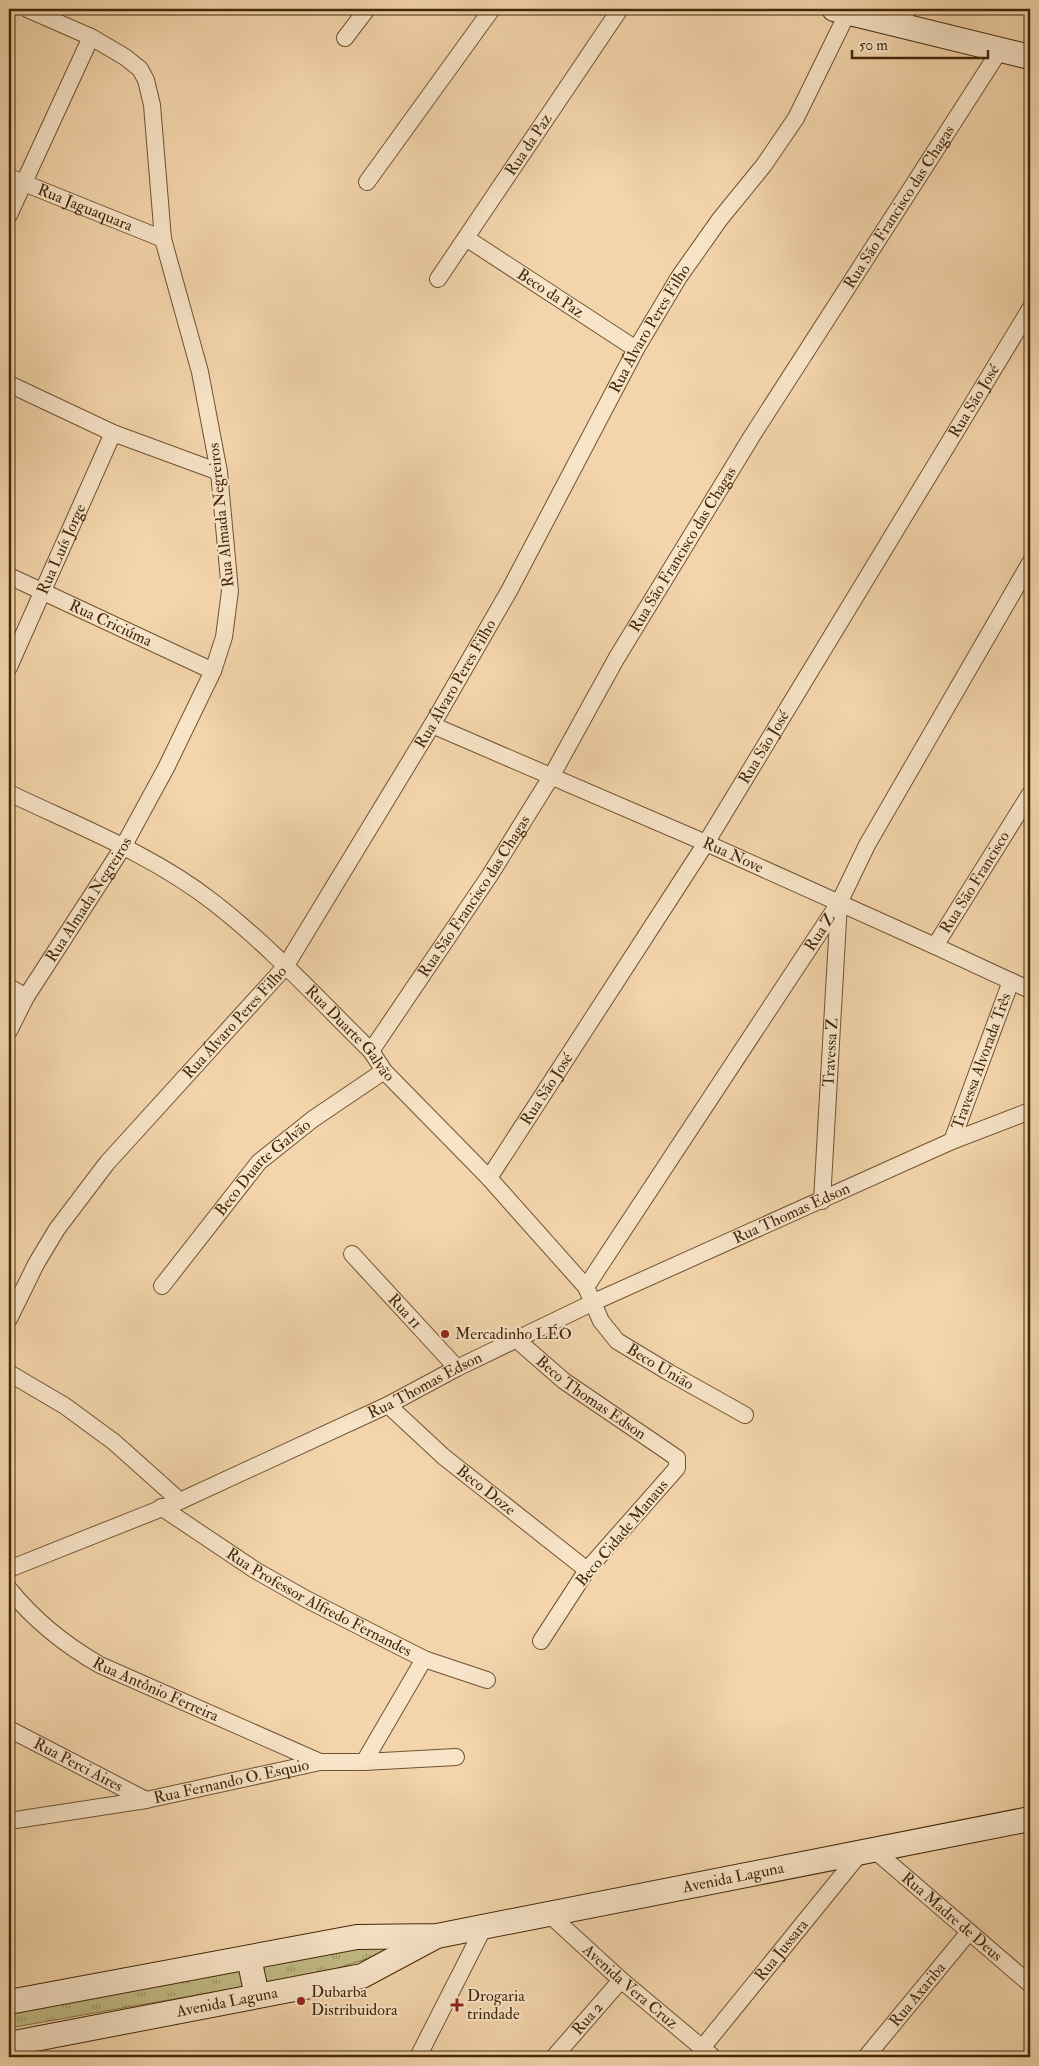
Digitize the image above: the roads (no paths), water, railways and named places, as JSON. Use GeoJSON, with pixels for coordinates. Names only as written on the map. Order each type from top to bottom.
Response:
{"type":"FeatureCollection","features":[{"type":"Feature","properties":{"kind":"main road"},"geometry":{"type":"LineString","coordinates":[[841,10],[904,18],[1000,50],[1030,57]]}},
{"type":"Feature","properties":{"kind":"main road","name":"Avenida Laguna"},"geometry":{"type":"LineString","coordinates":[[9,2002],[357,1937],[437,1936],[867,1850],[1030,1820]]}},
{"type":"Feature","properties":{"kind":"main road","name":"Avenida Laguna"},"geometry":{"type":"LineString","coordinates":[[9,2044],[362,1976],[437,1936]]}},
{"type":"Feature","properties":{"kind":"main road"},"geometry":{"type":"LineString","coordinates":[[249,1958],[258,1996]]}},
{"type":"Feature","properties":{"kind":"street","name":"Rua Almada Negreiros"},"geometry":{"type":"LineString","coordinates":[[9,1031],[26,997],[123,848],[166,768],[213,671],[224,637],[230,591],[219,472],[200,372],[163,239],[152,105],[146,80],[140,69],[91,37],[27,9]]}},
{"type":"Feature","properties":{"kind":"street"},"geometry":{"type":"LineString","coordinates":[[346,38],[368,9]]}},
{"type":"Feature","properties":{"kind":"street"},"geometry":{"type":"LineString","coordinates":[[367,182],[492,9]]}},
{"type":"Feature","properties":{"kind":"street","name":"Rua da Paz"},"geometry":{"type":"LineString","coordinates":[[438,279],[620,9]]}},
{"type":"Feature","properties":{"kind":"street","name":"Rua Álvaro Peres Filho"},"geometry":{"type":"LineString","coordinates":[[9,1318],[36,1264],[57,1229],[107,1163],[285,967],[432,725],[518,574],[636,349],[679,277],[720,218],[764,165],[796,118],[841,10]]}},
{"type":"Feature","properties":{"kind":"street"},"geometry":{"type":"LineString","coordinates":[[9,215],[91,37]]}},
{"type":"Feature","properties":{"kind":"street","name":"Rua São Francisco das Chagas"},"geometry":{"type":"LineString","coordinates":[[371,1052],[480,891],[551,777],[616,659],[752,436],[1000,50]]}},
{"type":"Feature","properties":{"kind":"street","name":"Rua Jaguaquara"},"geometry":{"type":"LineString","coordinates":[[9,177],[163,239]]}},
{"type":"Feature","properties":{"kind":"street","name":"Beco da Paz"},"geometry":{"type":"LineString","coordinates":[[466,238],[636,349]]}},
{"type":"Feature","properties":{"kind":"street","name":"Rua São José"},"geometry":{"type":"LineString","coordinates":[[489,1178],[706,843],[1030,309]]}},
{"type":"Feature","properties":{"kind":"street"},"geometry":{"type":"LineString","coordinates":[[9,384],[113,433],[219,472]]}},
{"type":"Feature","properties":{"kind":"street","name":"Rua Luís Jorge"},"geometry":{"type":"LineString","coordinates":[[9,667],[113,433]]}},
{"type":"Feature","properties":{"kind":"street","name":"Rua Z"},"geometry":{"type":"LineString","coordinates":[[586,1287],[839,903],[867,845],[1030,563]]}},
{"type":"Feature","properties":{"kind":"street","name":"Rua Criciúma"},"geometry":{"type":"LineString","coordinates":[[9,576],[213,671]]}},
{"type":"Feature","properties":{"kind":"street","name":"Rua Nove"},"geometry":{"type":"LineString","coordinates":[[432,725],[706,843],[1030,990]]}},
{"type":"Feature","properties":{"kind":"street","name":"Rua Duarte Galvão"},"geometry":{"type":"LineString","coordinates":[[9,793],[123,848],[177,878],[213,902],[242,926],[371,1052],[384,1071],[489,1178],[586,1287],[594,1302]]}},
{"type":"Feature","properties":{"kind":"street","name":"Rua São Francisco"},"geometry":{"type":"LineString","coordinates":[[936,946],[1030,794]]}},
{"type":"Feature","properties":{"kind":"street","name":"Travessa Z"},"geometry":{"type":"LineString","coordinates":[[822,1201],[839,903]]}},
{"type":"Feature","properties":{"kind":"street","name":"Travessa Alvorada Três"},"geometry":{"type":"LineString","coordinates":[[952,1141],[1011,981]]}},
{"type":"Feature","properties":{"kind":"street"},"geometry":{"type":"LineString","coordinates":[[9,988],[26,997]]}},
{"type":"Feature","properties":{"kind":"street","name":"Beco Duarte Galvão"},"geometry":{"type":"LineString","coordinates":[[162,1286],[259,1162],[313,1119],[384,1071]]}},
{"type":"Feature","properties":{"kind":"street","name":"Rua Thomas Edson"},"geometry":{"type":"LineString","coordinates":[[9,1569],[180,1501],[388,1405],[457,1368],[594,1302],[952,1141],[1030,1111]]}},
{"type":"Feature","properties":{"kind":"street","name":"Rua 11"},"geometry":{"type":"LineString","coordinates":[[352,1254],[457,1368]]}},
{"type":"Feature","properties":{"kind":"street","name":"Beco União"},"geometry":{"type":"LineString","coordinates":[[594,1302],[601,1321],[617,1341],[745,1415]]}},
{"type":"Feature","properties":{"kind":"street","name":"Beco Thomas Edson"},"geometry":{"type":"LineString","coordinates":[[517,1340],[564,1381],[668,1452]]}},
{"type":"Feature","properties":{"kind":"street"},"geometry":{"type":"LineString","coordinates":[[9,1373],[65,1406],[114,1442],[180,1501]]}},
{"type":"Feature","properties":{"kind":"street","name":"Beco Doze"},"geometry":{"type":"LineString","coordinates":[[388,1405],[444,1457],[587,1570]]}},
{"type":"Feature","properties":{"kind":"street","name":"Beco Cidade Manaus"},"geometry":{"type":"LineString","coordinates":[[541,1641],[587,1570],[677,1468],[677,1458],[668,1452]]}},
{"type":"Feature","properties":{"kind":"street","name":"Rua Professor Alfredo Fernandes"},"geometry":{"type":"LineString","coordinates":[[161,1507],[255,1570],[306,1598],[424,1659],[487,1680]]}},
{"type":"Feature","properties":{"kind":"street","name":"Rua Antônio Ferreira"},"geometry":{"type":"LineString","coordinates":[[9,1589],[27,1611],[40,1622],[70,1646],[100,1665],[320,1762]]}},
{"type":"Feature","properties":{"kind":"street"},"geometry":{"type":"LineString","coordinates":[[364,1762],[424,1659]]}},
{"type":"Feature","properties":{"kind":"street","name":"Rua Perci Aires"},"geometry":{"type":"LineString","coordinates":[[9,1729],[146,1800]]}},
{"type":"Feature","properties":{"kind":"street","name":"Rua Fernando O. Esquio"},"geometry":{"type":"LineString","coordinates":[[9,1821],[146,1800],[320,1762],[364,1762],[456,1757]]}},
{"type":"Feature","properties":{"kind":"street","name":"Rua Madre de Deus"},"geometry":{"type":"LineString","coordinates":[[867,1850],[1030,1984]]}},
{"type":"Feature","properties":{"kind":"street","name":"Rua Jussara"},"geometry":{"type":"LineString","coordinates":[[707,2053],[867,1850]]}},
{"type":"Feature","properties":{"kind":"street","name":"Avenida Vera Cruz"},"geometry":{"type":"LineString","coordinates":[[549,1914],[621,1980],[707,2053]]}},
{"type":"Feature","properties":{"kind":"street"},"geometry":{"type":"LineString","coordinates":[[418,2057],[484,1926]]}},
{"type":"Feature","properties":{"kind":"street","name":"Rua Axariba"},"geometry":{"type":"LineString","coordinates":[[866,2057],[969,1932]]}},
{"type":"Feature","properties":{"kind":"street","name":"Rua 2"},"geometry":{"type":"LineString","coordinates":[[554,2057],[621,1980]]}},
{"type":"Feature","properties":{"kind":"place","name":"Mercadinho LÉO"},"geometry":{"type":"Point","coordinates":[445,1334]}},
{"type":"Feature","properties":{"kind":"place","name":"Dubarba Distribuidora"},"geometry":{"type":"Point","coordinates":[301,2001]}},
{"type":"Feature","properties":{"kind":"place","name":"Drogaria trindade"},"geometry":{"type":"Point","coordinates":[457,2005]}}]}
